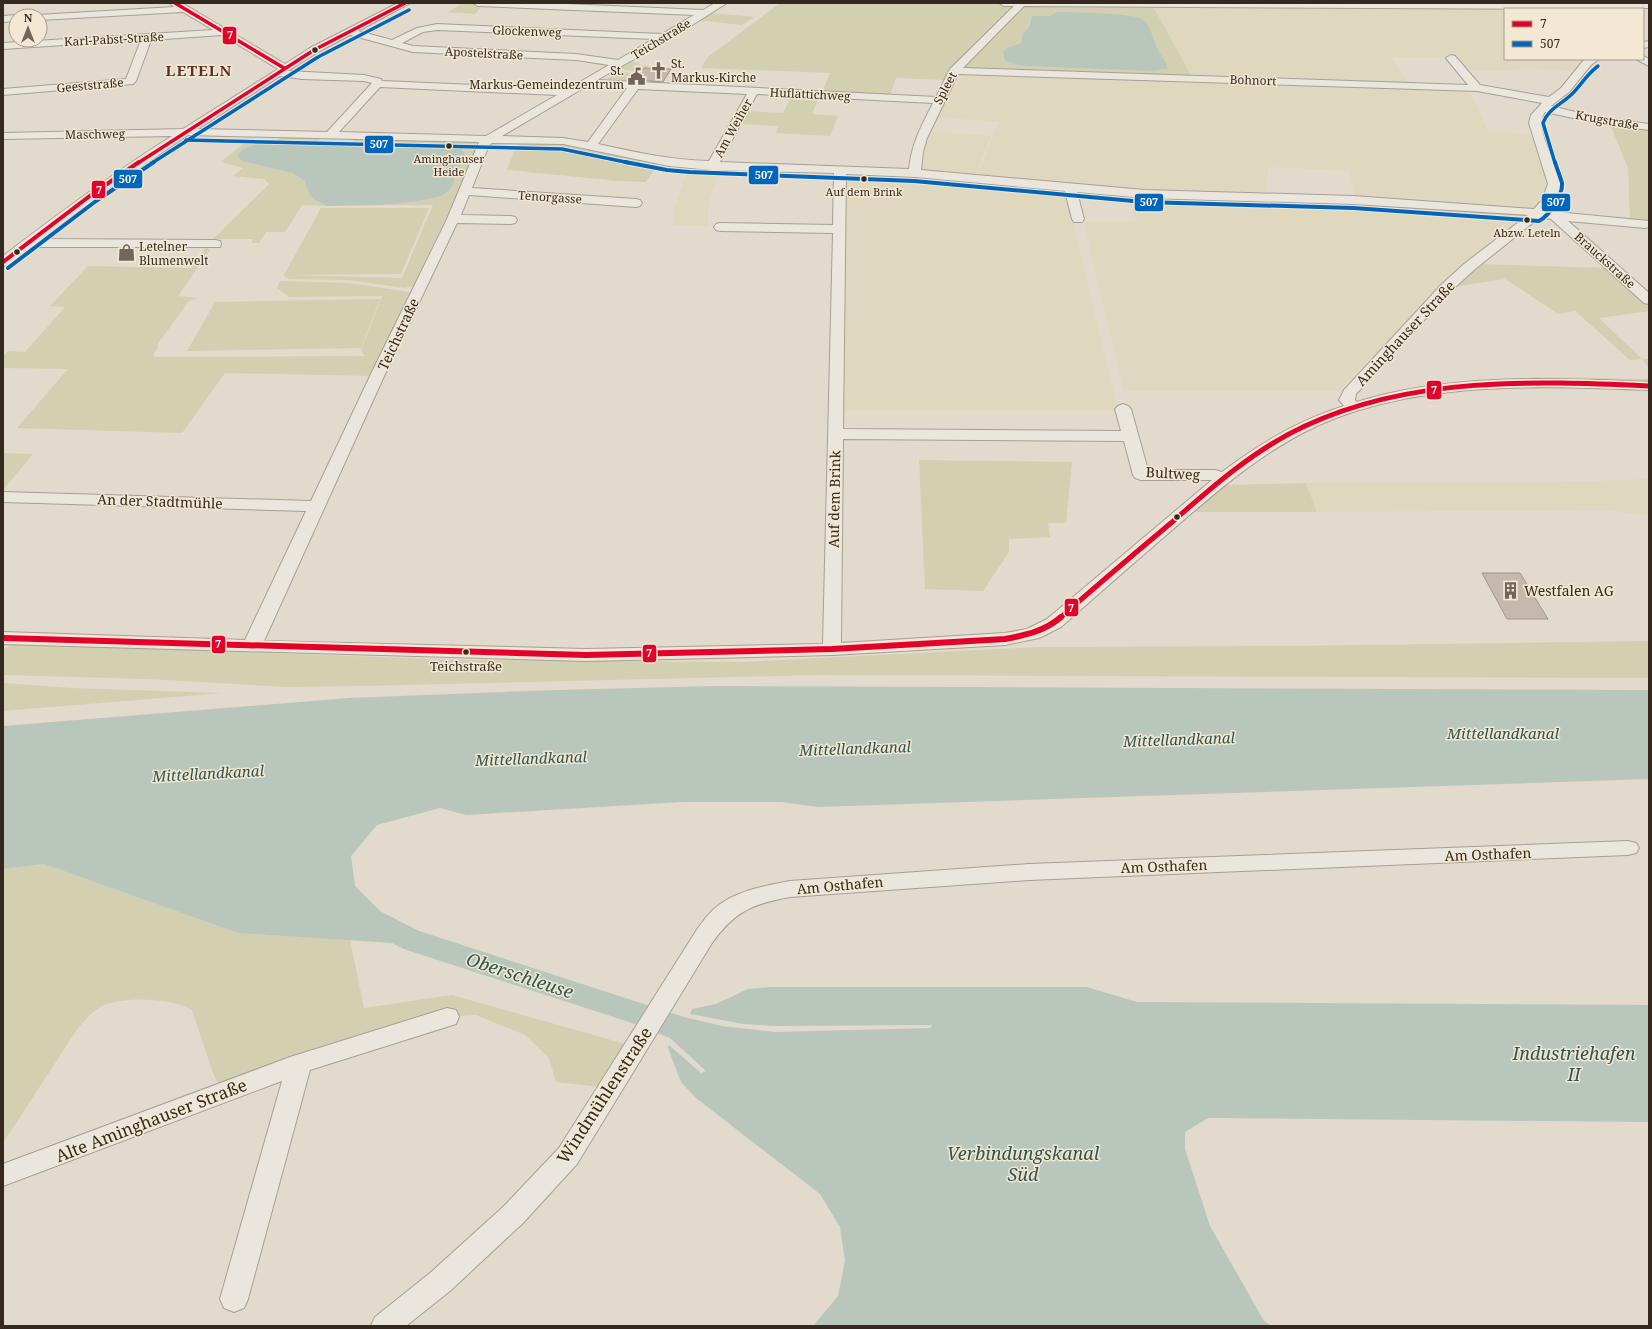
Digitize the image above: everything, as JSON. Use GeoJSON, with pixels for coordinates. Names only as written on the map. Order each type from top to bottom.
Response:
{"type":"FeatureCollection","features":[{"type":"Feature","properties":{"kind":"street"},"geometry":{"type":"LineString","coordinates":[[3,262],[143,159],[281,70],[314,50],[405,3]]}},
{"type":"Feature","properties":{"kind":"street"},"geometry":{"type":"LineString","coordinates":[[478,3],[706,13]]}},
{"type":"Feature","properties":{"kind":"street","name":"Teichstraße"},"geometry":{"type":"LineString","coordinates":[[252,646],[453,219],[484,144],[489,139],[620,64],[722,3]]}},
{"type":"Feature","properties":{"kind":"street"},"geometry":{"type":"LineString","coordinates":[[1004,3],[1560,7],[1649,5]]}},
{"type":"Feature","properties":{"kind":"street","name":"Spleet"},"geometry":{"type":"LineString","coordinates":[[915,172],[917,152],[921,138],[954,71],[1021,4]]}},
{"type":"Feature","properties":{"kind":"street"},"geometry":{"type":"LineString","coordinates":[[48,16],[179,6],[224,32],[281,70],[302,76],[364,78],[377,81],[377,84],[571,92]]}},
{"type":"Feature","properties":{"kind":"street","name":"Glockenweg"},"geometry":{"type":"LineString","coordinates":[[392,44],[420,30],[437,27],[666,37]]}},
{"type":"Feature","properties":{"kind":"street","name":"Karl-Pabst-Straße"},"geometry":{"type":"LineString","coordinates":[[3,46],[224,32]]}},
{"type":"Feature","properties":{"kind":"street","name":"Apostelstraße"},"geometry":{"type":"LineString","coordinates":[[350,32],[392,44],[423,50],[576,57],[620,64]]}},
{"type":"Feature","properties":{"kind":"street","name":"Geeststraße"},"geometry":{"type":"LineString","coordinates":[[3,92],[129,82],[131,81],[147,37]]}},
{"type":"Feature","properties":{"kind":"street"},"geometry":{"type":"LineString","coordinates":[[1451,58],[1477,88]]}},
{"type":"Feature","properties":{"kind":"street"},"geometry":{"type":"LineString","coordinates":[[1539,213],[1548,201],[1554,184],[1535,123],[1537,115],[1546,104],[1564,90],[1592,60]]}},
{"type":"Feature","properties":{"kind":"street","name":"Bohnort"},"geometry":{"type":"LineString","coordinates":[[954,71],[1477,88],[1546,104]]}},
{"type":"Feature","properties":{"kind":"street","name":"Huflattichweg"},"geometry":{"type":"LineString","coordinates":[[586,83],[939,100]]}},
{"type":"Feature","properties":{"kind":"street"},"geometry":{"type":"LineString","coordinates":[[330,135],[377,84]]}},
{"type":"Feature","properties":{"kind":"street"},"geometry":{"type":"LineString","coordinates":[[591,146],[635,85]]}},
{"type":"Feature","properties":{"kind":"street","name":"Am Weiher"},"geometry":{"type":"LineString","coordinates":[[712,166],[754,91]]}},
{"type":"Feature","properties":{"kind":"street","name":"Krugstraße"},"geometry":{"type":"LineString","coordinates":[[1546,104],[1561,111],[1592,119],[1649,127]]}},
{"type":"Feature","properties":{"kind":"street"},"geometry":{"type":"LineString","coordinates":[[186,132],[563,141],[669,162],[712,166],[915,172],[1070,188],[1200,196],[1353,200],[1539,213],[1555,216],[1645,224]]}},
{"type":"Feature","properties":{"kind":"street","name":"Maschweg"},"geometry":{"type":"LineString","coordinates":[[3,136],[186,132]]}},
{"type":"Feature","properties":{"kind":"street","name":"Auf dem Brink"},"geometry":{"type":"LineString","coordinates":[[832,649],[840,170]]}},
{"type":"Feature","properties":{"kind":"street"},"geometry":{"type":"LineString","coordinates":[[1070,188],[1078,219]]}},
{"type":"Feature","properties":{"kind":"street","name":"Tenorgasse"},"geometry":{"type":"LineString","coordinates":[[464,191],[636,203]]}},
{"type":"Feature","properties":{"kind":"street","name":"Aminghauser Straße"},"geometry":{"type":"LineString","coordinates":[[1353,407],[1347,400],[1349,393],[1446,288],[1468,267],[1539,213]]}},
{"type":"Feature","properties":{"kind":"street","name":"Brauckstraße"},"geometry":{"type":"LineString","coordinates":[[1555,216],[1649,300]]}},
{"type":"Feature","properties":{"kind":"street"},"geometry":{"type":"LineString","coordinates":[[453,219],[511,220]]}},
{"type":"Feature","properties":{"kind":"street"},"geometry":{"type":"LineString","coordinates":[[720,227],[838,229]]}},
{"type":"Feature","properties":{"kind":"street"},"geometry":{"type":"LineString","coordinates":[[27,244],[215,244]]}},
{"type":"Feature","properties":{"kind":"street"},"geometry":{"type":"LineString","coordinates":[[3,638],[586,655],[709,654],[832,649],[1022,637],[1040,632],[1054,623],[1224,477],[1291,433],[1328,416],[1353,407],[1414,393],[1476,386],[1576,384],[1649,386]]}},
{"type":"Feature","properties":{"kind":"street","name":"Bultweg"},"geometry":{"type":"LineString","coordinates":[[1123,409],[1141,475],[1215,475],[1224,477]]}},
{"type":"Feature","properties":{"kind":"street"},"geometry":{"type":"LineString","coordinates":[[835,434],[1130,436]]}},
{"type":"Feature","properties":{"kind":"street","name":"An der Stadtmühle"},"geometry":{"type":"LineString","coordinates":[[3,496],[318,506]]}},
{"type":"Feature","properties":{"kind":"street","name":"Am Osthafen"},"geometry":{"type":"LineString","coordinates":[[712,927],[723,914],[742,901],[765,893],[840,884],[1037,872],[1628,848]]}},
{"type":"Feature","properties":{"kind":"street","name":"Windmühlenstraße"},"geometry":{"type":"LineString","coordinates":[[385,1326],[440,1282],[513,1215],[568,1156],[704,937],[712,927]]}},
{"type":"Feature","properties":{"kind":"street","name":"Alte Aminghauser Straße"},"geometry":{"type":"LineString","coordinates":[[3,1176],[299,1064],[447,1017]]}},
{"type":"Feature","properties":{"kind":"street"},"geometry":{"type":"LineString","coordinates":[[234,1299],[299,1064]]}},
{"type":"Feature","properties":{"kind":"shaded area"},"geometry":{"type":"Polygon","coordinates":[[[467,3],[484,4],[475,14],[448,12],[460,5],[467,3]]]}},
{"type":"Feature","properties":{"kind":"shaded area"},"geometry":{"type":"Polygon","coordinates":[[[780,3],[1016,4],[949,70],[946,80],[896,78],[890,96],[822,92],[830,73],[701,68],[708,57],[780,3]]]}},
{"type":"Feature","properties":{"kind":"shaded area"},"geometry":{"type":"Polygon","coordinates":[[[1023,5],[1153,6],[1192,77],[963,70],[959,68],[1023,5]],[[1066,12],[1050,16],[1032,16],[1021,43],[1007,48],[1014,64],[1152,71],[1167,69],[1156,47],[1149,28],[1145,22],[1140,19],[1131,16],[1066,12]]]}},
{"type":"Feature","properties":{"kind":"shaded area"},"geometry":{"type":"Polygon","coordinates":[[[1153,6],[1551,7],[1555,8],[1504,8],[1504,60],[1588,60],[1575,71],[1525,68],[1502,71],[1464,70],[1451,57],[1390,57],[1411,85],[1192,77],[1153,6]]]}},
{"type":"Feature","properties":{"kind":"shaded area"},"geometry":{"type":"Polygon","coordinates":[[[711,13],[755,17],[741,25],[698,20],[711,13]]]}},
{"type":"Feature","properties":{"kind":"shaded area"},"geometry":{"type":"Polygon","coordinates":[[[628,61],[648,67],[640,72],[615,68],[628,61]]]}},
{"type":"Feature","properties":{"kind":"shaded area"},"geometry":{"type":"Polygon","coordinates":[[[615,71],[630,73],[630,75],[626,81],[605,80],[615,74],[611,73],[615,71]]]}},
{"type":"Feature","properties":{"kind":"shaded area"},"geometry":{"type":"Polygon","coordinates":[[[965,72],[1468,88],[1488,131],[1534,134],[1547,183],[1542,199],[1536,207],[1520,209],[1355,198],[1349,171],[1268,167],[1266,196],[1144,191],[977,176],[999,122],[936,117],[965,72]]]}},
{"type":"Feature","properties":{"kind":"shaded area"},"geometry":{"type":"Polygon","coordinates":[[[793,94],[820,95],[812,114],[838,116],[830,136],[776,133],[779,126],[738,124],[745,111],[783,113],[793,94]]]}},
{"type":"Feature","properties":{"kind":"shaded area"},"geometry":{"type":"Polygon","coordinates":[[[1610,124],[1649,127],[1649,223],[1630,222],[1628,168],[1610,124]]]}},
{"type":"Feature","properties":{"kind":"shaded area"},"geometry":{"type":"Polygon","coordinates":[[[927,131],[991,136],[975,176],[921,171],[920,152],[927,131]]]}},
{"type":"Feature","properties":{"kind":"shaded area"},"geometry":{"type":"Polygon","coordinates":[[[282,135],[321,136],[317,142],[351,143],[356,137],[478,140],[482,143],[413,286],[404,288],[349,280],[289,279],[284,275],[321,208],[429,208],[401,274],[288,275],[402,278],[433,205],[382,205],[431,198],[451,148],[262,143],[251,145],[242,161],[292,173],[305,180],[314,199],[327,206],[302,205],[285,232],[266,232],[259,243],[252,243],[253,239],[218,239],[216,242],[210,242],[269,184],[264,179],[233,176],[243,168],[221,162],[243,144],[276,141],[282,135]]]}},
{"type":"Feature","properties":{"kind":"shaded area"},"geometry":{"type":"Polygon","coordinates":[[[518,142],[569,144],[660,162],[646,182],[618,181],[507,170],[518,142]]]}},
{"type":"Feature","properties":{"kind":"shaded area"},"geometry":{"type":"Polygon","coordinates":[[[690,166],[720,168],[708,205],[708,226],[672,226],[674,208],[690,166]]]}},
{"type":"Feature","properties":{"kind":"shaded area"},"geometry":{"type":"Polygon","coordinates":[[[849,173],[915,174],[1065,189],[1118,411],[842,410],[844,176],[849,173]]]}},
{"type":"Feature","properties":{"kind":"shaded area"},"geometry":{"type":"Polygon","coordinates":[[[1127,194],[1357,202],[1524,214],[1526,216],[1461,268],[1338,391],[1124,391],[1083,221],[1137,221],[1127,194]]]}},
{"type":"Feature","properties":{"kind":"shaded area"},"geometry":{"type":"Polygon","coordinates":[[[206,247],[210,250],[178,296],[198,298],[189,301],[157,345],[158,348],[153,355],[155,357],[365,356],[361,350],[382,296],[289,297],[277,288],[280,281],[349,283],[410,292],[372,376],[225,373],[182,433],[17,428],[68,369],[3,368],[3,356],[8,351],[25,352],[65,307],[50,306],[88,266],[191,268],[206,247]]]}},
{"type":"Feature","properties":{"kind":"shaded area"},"geometry":{"type":"Polygon","coordinates":[[[1477,264],[1606,268],[1649,307],[1649,311],[1599,318],[1642,359],[1630,360],[1575,311],[1558,314],[1505,279],[1454,287],[1477,264]]]}},
{"type":"Feature","properties":{"kind":"shaded area"},"geometry":{"type":"Polygon","coordinates":[[[380,299],[361,348],[187,351],[215,302],[380,299]]]}},
{"type":"Feature","properties":{"kind":"shaded area"},"geometry":{"type":"Polygon","coordinates":[[[1642,359],[1649,359],[1649,368],[1642,359]]]}},
{"type":"Feature","properties":{"kind":"shaded area"},"geometry":{"type":"Polygon","coordinates":[[[1532,377],[1649,379],[1649,384],[1531,381],[1532,377]]]}},
{"type":"Feature","properties":{"kind":"shaded area"},"geometry":{"type":"Polygon","coordinates":[[[3,453],[33,454],[3,490],[3,453]]]}},
{"type":"Feature","properties":{"kind":"shaded area"},"geometry":{"type":"Polygon","coordinates":[[[919,460],[1072,462],[1066,523],[1048,523],[1050,537],[1009,539],[1009,552],[983,591],[925,589],[919,460]]]}},
{"type":"Feature","properties":{"kind":"shaded area"},"geometry":{"type":"Polygon","coordinates":[[[1649,479],[1649,516],[1608,510],[1317,512],[1306,483],[1565,482],[1649,479]]]}},
{"type":"Feature","properties":{"kind":"shaded area"},"geometry":{"type":"Polygon","coordinates":[[[1306,483],[1317,512],[1191,512],[1224,485],[1306,483]]]}},
{"type":"Feature","properties":{"kind":"shaded area"},"geometry":{"type":"Polygon","coordinates":[[[1649,641],[1649,678],[820,675],[285,687],[148,679],[3,675],[3,649],[13,644],[461,660],[744,662],[1039,647],[1286,646],[1649,641]]]}},
{"type":"Feature","properties":{"kind":"shaded area"},"geometry":{"type":"Polygon","coordinates":[[[3,683],[71,688],[222,693],[3,711],[3,683]]]}},
{"type":"Feature","properties":{"kind":"shaded area"},"geometry":{"type":"Polygon","coordinates":[[[44,864],[238,933],[350,940],[364,1008],[452,995],[636,1047],[610,1088],[556,1082],[549,1058],[525,1035],[476,1015],[447,1017],[222,1093],[213,1073],[192,1010],[173,1003],[161,1001],[123,1001],[111,1003],[98,1008],[76,1031],[3,1143],[3,869],[44,864]]]}},
{"type":"Feature","properties":{"kind":"water"},"geometry":{"type":"Polygon","coordinates":[[[1060,12],[1116,14],[1142,19],[1150,29],[1167,69],[1152,71],[1025,66],[1014,64],[1005,60],[1003,52],[1007,48],[1021,43],[1023,34],[1029,26],[1032,16],[1050,16],[1060,12]]]}},
{"type":"Feature","properties":{"kind":"water"},"geometry":{"type":"Polygon","coordinates":[[[262,143],[451,148],[462,149],[465,155],[450,190],[441,196],[418,201],[382,205],[327,206],[315,200],[310,195],[304,180],[292,173],[242,161],[237,156],[242,150],[262,143]]]}},
{"type":"Feature","properties":{"kind":"water"},"geometry":{"type":"Polygon","coordinates":[[[716,686],[1649,690],[1649,779],[818,807],[781,802],[682,802],[466,815],[440,808],[377,825],[351,856],[355,886],[380,911],[419,931],[684,1017],[722,1026],[775,1032],[931,1028],[932,1025],[776,1026],[743,1024],[690,1014],[692,1009],[716,1004],[748,989],[770,987],[1087,987],[1137,1002],[1649,1005],[1649,1122],[1208,1118],[1185,1132],[1185,1149],[1210,1226],[1264,1321],[1272,1326],[813,1326],[838,1296],[845,1261],[840,1227],[820,1194],[696,1098],[681,1082],[668,1048],[669,1045],[701,1073],[706,1071],[670,1038],[629,1022],[404,949],[392,943],[238,933],[44,864],[3,869],[3,726],[349,698],[556,690],[716,686]]]}},
{"type":"Feature","properties":{"kind":"building"},"geometry":{"type":"Polygon","coordinates":[[[644,68],[671,69],[663,82],[635,80],[644,68]]]}},
{"type":"Feature","properties":{"kind":"building","name":"Westfalen AG"},"geometry":{"type":"Polygon","coordinates":[[[1482,573],[1520,573],[1548,619],[1507,619],[1482,573]]]}},
{"type":"Feature","properties":{"kind":"transit line","name":"7"},"geometry":{"type":"LineString","coordinates":[[175,3],[284,68]]}},
{"type":"Feature","properties":{"kind":"transit line","name":"7"},"geometry":{"type":"LineString","coordinates":[[3,262],[91,195],[143,159],[314,50],[405,3]]}},
{"type":"Feature","properties":{"kind":"transit line","name":"507"},"geometry":{"type":"LineString","coordinates":[[8,268],[96,201],[147,166],[318,57],[409,10]]}},
{"type":"Feature","properties":{"kind":"transit line","name":"507"},"geometry":{"type":"LineString","coordinates":[[186,140],[562,149],[667,170],[689,172],[914,181],[1144,202],[1353,208],[1539,221],[1545,218],[1555,205],[1562,185],[1543,123],[1550,111],[1570,96],[1590,72],[1598,66]]}},
{"type":"Feature","properties":{"kind":"transit line","name":"7"},"geometry":{"type":"LineString","coordinates":[[3,638],[586,655],[832,649],[1005,639],[1032,634],[1054,623],[1191,505],[1227,476],[1284,437],[1305,426],[1343,410],[1385,398],[1428,390],[1473,386],[1563,383],[1649,386]]}},
{"type":"Feature","properties":{"kind":"place","name":"St. Markus-Kirche"},"geometry":{"type":"Point","coordinates":[658,70]}},
{"type":"Feature","properties":{"kind":"place","name":"St. Markus-Gemeindezentrum"},"geometry":{"type":"Point","coordinates":[637,77]}},
{"type":"Feature","properties":{"kind":"place","name":"Aminghauser Heide"},"geometry":{"type":"Point","coordinates":[449,146]}},
{"type":"Feature","properties":{"kind":"place","name":"Auf dem Brink"},"geometry":{"type":"Point","coordinates":[864,179]}},
{"type":"Feature","properties":{"kind":"place","name":"Abzw. Leteln"},"geometry":{"type":"Point","coordinates":[1527,220]}},
{"type":"Feature","properties":{"kind":"place","name":"Letelner Blumenwelt"},"geometry":{"type":"Point","coordinates":[126,253]}},
{"type":"Feature","properties":{"kind":"place","name":"Westfalen AG"},"geometry":{"type":"Point","coordinates":[1511,590]}},
{"type":"Feature","properties":{"kind":"place","name":"Teichstraße"},"geometry":{"type":"Point","coordinates":[466,652]}},
{"type":"Feature","properties":{"kind":"district","name":"LETELN"},"geometry":{"type":"Point","coordinates":[199,70]}},
{"type":"Feature","properties":{"kind":"water label","name":"Mittellandkanal"},"geometry":{"type":"Point","coordinates":[1503,733]}},
{"type":"Feature","properties":{"kind":"water label","name":"Mittellandkanal"},"geometry":{"type":"Point","coordinates":[1179,739]}},
{"type":"Feature","properties":{"kind":"water label","name":"Mittellandkanal"},"geometry":{"type":"Point","coordinates":[855,748]}},
{"type":"Feature","properties":{"kind":"water label","name":"Mittellandkanal"},"geometry":{"type":"Point","coordinates":[531,758]}},
{"type":"Feature","properties":{"kind":"water label","name":"Mittellandkanal"},"geometry":{"type":"Point","coordinates":[208,773]}},
{"type":"Feature","properties":{"kind":"water label","name":"Oberschleuse"},"geometry":{"type":"Point","coordinates":[520,975]}},
{"type":"Feature","properties":{"kind":"water label","name":"Industriehafen II"},"geometry":{"type":"Point","coordinates":[1574,1063]}},
{"type":"Feature","properties":{"kind":"water label","name":"Verbindungskanal Süd"},"geometry":{"type":"Point","coordinates":[1023,1163]}}]}
